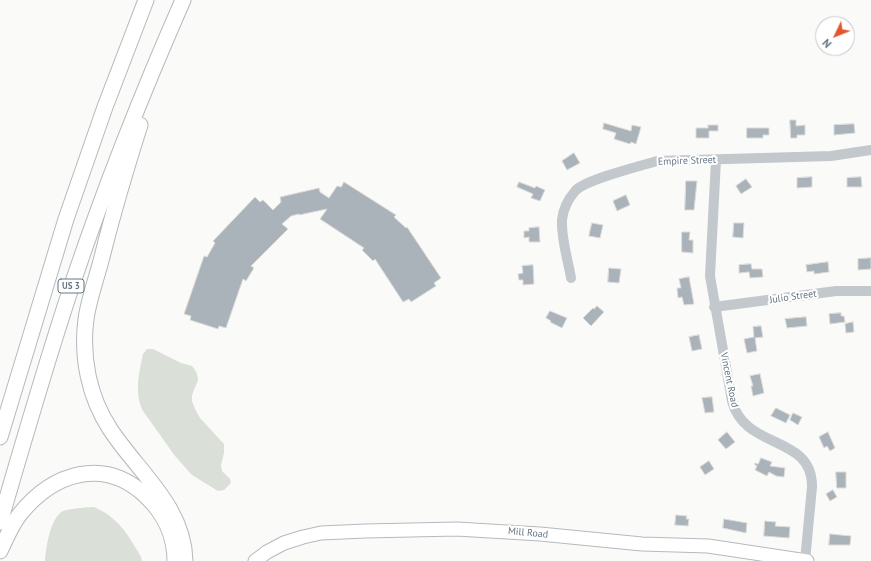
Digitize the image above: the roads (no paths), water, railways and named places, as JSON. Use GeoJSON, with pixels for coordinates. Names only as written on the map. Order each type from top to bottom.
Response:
{"type":"FeatureCollection","features":[{"type":"Feature","properties":{"kind":"highway","name":"US 3"},"geometry":{"type":"LineString","coordinates":[[0,437],[66,219],[105,107],[146,0]]}},
{"type":"Feature","properties":{"kind":"highway","name":"US 3"},"geometry":{"type":"LineString","coordinates":[[0,522],[74,278],[114,166],[183,0]]}},
{"type":"Feature","properties":{"kind":"highway"},"geometry":{"type":"LineString","coordinates":[[159,57],[146,108],[113,215],[89,307],[86,325],[85,348],[88,374],[96,404],[112,433],[173,513],[183,541],[185,561]]}},
{"type":"Feature","properties":{"kind":"highway"},"geometry":{"type":"LineString","coordinates":[[0,551],[16,520],[32,500],[53,484],[67,478],[81,474],[96,473],[119,478],[135,486],[150,499],[168,526],[175,561]]}},
{"type":"Feature","properties":{"kind":"main road","name":"Mill Road"},"geometry":{"type":"LineString","coordinates":[[255,561],[267,552],[284,543],[321,533],[450,529],[540,534],[642,544],[708,546],[806,561]]}},
{"type":"Feature","properties":{"kind":"street","name":"Empire Street"},"geometry":{"type":"LineString","coordinates":[[571,278],[563,236],[562,220],[566,205],[577,189],[586,184],[637,166],[657,161],[831,156],[871,150]]}},
{"type":"Feature","properties":{"kind":"street","name":"Vincent Road"},"geometry":{"type":"LineString","coordinates":[[716,160],[709,268],[714,307],[732,401],[738,416],[750,429],[795,452],[803,460],[811,473],[812,488],[806,561]]}},
{"type":"Feature","properties":{"kind":"street","name":"Julio Street"},"geometry":{"type":"LineString","coordinates":[[714,307],[836,291],[871,291]]}}]}
